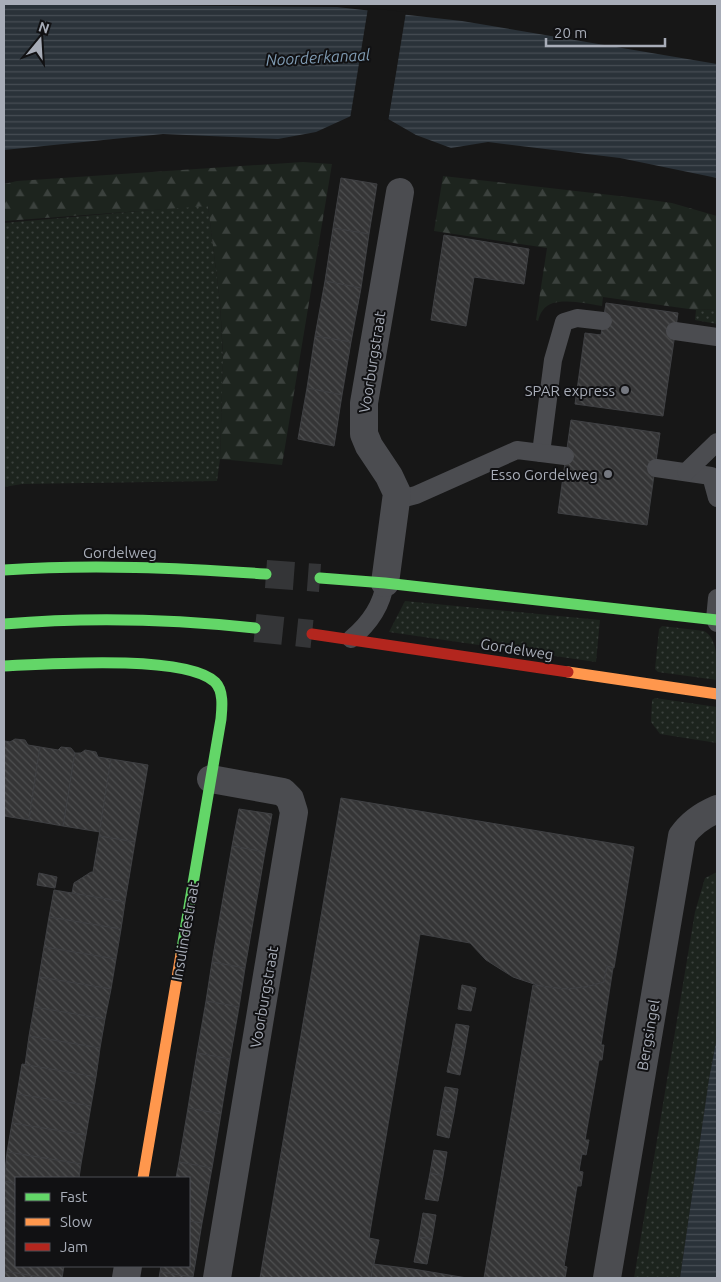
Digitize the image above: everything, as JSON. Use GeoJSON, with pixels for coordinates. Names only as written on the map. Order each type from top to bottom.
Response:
{"type":"FeatureCollection","features":[{"type":"Feature","properties":{"kind":"main road","name":"Gordelweg"},"geometry":{"type":"LineString","coordinates":[[4,570],[91,567],[171,568],[266,574]]}},
{"type":"Feature","properties":{"kind":"main road"},"geometry":{"type":"LineString","coordinates":[[320,578],[385,583],[716,620]]}},
{"type":"Feature","properties":{"kind":"main road"},"geometry":{"type":"LineString","coordinates":[[4,624],[82,621],[174,621],[255,628]]}},
{"type":"Feature","properties":{"kind":"main road","name":"Gordelweg"},"geometry":{"type":"LineString","coordinates":[[312,634],[717,694]]}},
{"type":"Feature","properties":{"kind":"main road","name":"Insulindestraat"},"geometry":{"type":"LineString","coordinates":[[4,666],[132,663],[187,668],[199,671],[216,683],[222,704],[143,1177]]}},
{"type":"Feature","properties":{"kind":"street","name":"Voorburgstraat"},"geometry":{"type":"LineString","coordinates":[[385,583],[397,493],[369,446],[364,434],[363,422],[364,403],[400,192]]}},
{"type":"Feature","properties":{"kind":"street","name":"Voorburgstraat"},"geometry":{"type":"LineString","coordinates":[[211,779],[283,792],[290,799],[294,812],[217,1278]]}},
{"type":"Feature","properties":{"kind":"street","name":"Bergsingel"},"geometry":{"type":"LineString","coordinates":[[607,1278],[682,836],[689,826],[717,810]]}},
{"type":"Feature","properties":{"kind":"lane"},"geometry":{"type":"LineString","coordinates":[[541,453],[553,360],[564,322],[577,318],[603,321]]}},
{"type":"Feature","properties":{"kind":"lane"},"geometry":{"type":"LineString","coordinates":[[675,331],[717,337]]}},
{"type":"Feature","properties":{"kind":"lane"},"geometry":{"type":"LineString","coordinates":[[686,472],[717,442]]}},
{"type":"Feature","properties":{"kind":"lane"},"geometry":{"type":"LineString","coordinates":[[397,500],[416,495],[517,450],[565,456]]}},
{"type":"Feature","properties":{"kind":"lane"},"geometry":{"type":"LineString","coordinates":[[656,468],[711,476],[717,498]]}},
{"type":"Feature","properties":{"kind":"lane"},"geometry":{"type":"LineString","coordinates":[[351,640],[366,627],[383,598],[385,583]]}},
{"type":"Feature","properties":{"kind":"lane"},"geometry":{"type":"LineString","coordinates":[[716,620],[717,598]]}},
{"type":"Feature","properties":{"kind":"green space"},"geometry":{"type":"Polygon","coordinates":[[[303,162],[332,164],[282,465],[220,459],[223,355],[220,302],[208,206],[4,221],[4,184],[17,181],[303,162]]]}},
{"type":"Feature","properties":{"kind":"green space"},"geometry":{"type":"Polygon","coordinates":[[[443,176],[672,203],[717,216],[717,309],[696,310],[603,297],[602,306],[579,302],[562,302],[548,305],[543,310],[538,321],[536,320],[547,248],[434,231],[443,176]]]}},
{"type":"Feature","properties":{"kind":"green space"},"geometry":{"type":"Polygon","coordinates":[[[208,205],[220,302],[223,360],[220,459],[217,481],[22,484],[4,487],[4,223],[208,205]]]}},
{"type":"Feature","properties":{"kind":"green space"},"geometry":{"type":"Polygon","coordinates":[[[717,309],[717,324],[695,320],[696,310],[717,309]]]}},
{"type":"Feature","properties":{"kind":"green space"},"geometry":{"type":"Polygon","coordinates":[[[405,601],[600,620],[596,662],[389,632],[405,601]]]}},
{"type":"Feature","properties":{"kind":"green space"},"geometry":{"type":"Polygon","coordinates":[[[662,626],[704,631],[709,635],[715,646],[717,680],[658,672],[655,669],[659,629],[662,626]]]}},
{"type":"Feature","properties":{"kind":"green space"},"geometry":{"type":"Polygon","coordinates":[[[655,698],[717,707],[717,743],[660,734],[651,722],[652,700],[655,698]]]}},
{"type":"Feature","properties":{"kind":"green space"},"geometry":{"type":"Polygon","coordinates":[[[717,872],[717,1037],[709,1079],[680,1278],[634,1278],[695,912],[705,878],[717,872]]]}},
{"type":"Feature","properties":{"kind":"water","name":"Noorderkanaal"},"geometry":{"type":"Polygon","coordinates":[[[4,5],[337,7],[462,21],[717,64],[717,178],[620,158],[488,142],[451,148],[416,135],[383,116],[351,116],[316,132],[278,139],[163,134],[4,150],[4,5]]]}},
{"type":"Feature","properties":{"kind":"water"},"geometry":{"type":"Polygon","coordinates":[[[717,1037],[717,1278],[680,1278],[709,1079],[717,1037]]]}},
{"type":"Feature","properties":{"kind":"pier"},"geometry":{"type":"Polygon","coordinates":[[[368,8],[406,12],[388,122],[383,119],[350,119],[368,8]]]}},
{"type":"Feature","properties":{"kind":"building"},"geometry":{"type":"Polygon","coordinates":[[[341,178],[377,184],[369,234],[333,228],[341,178]]]}},
{"type":"Feature","properties":{"kind":"building"},"geometry":{"type":"Polygon","coordinates":[[[333,228],[369,234],[361,288],[325,281],[333,228]]]}},
{"type":"Feature","properties":{"kind":"building"},"geometry":{"type":"Polygon","coordinates":[[[444,235],[529,249],[524,284],[474,277],[466,326],[431,320],[444,235]]]}},
{"type":"Feature","properties":{"kind":"building"},"geometry":{"type":"Polygon","coordinates":[[[325,281],[361,288],[351,342],[315,336],[325,281]]]}},
{"type":"Feature","properties":{"kind":"building"},"geometry":{"type":"Polygon","coordinates":[[[606,303],[678,313],[663,416],[575,404],[585,333],[601,335],[606,303]]]}},
{"type":"Feature","properties":{"kind":"building"},"geometry":{"type":"Polygon","coordinates":[[[315,336],[351,342],[342,395],[307,388],[315,336]]]}},
{"type":"Feature","properties":{"kind":"building"},"geometry":{"type":"Polygon","coordinates":[[[307,388],[342,395],[334,446],[298,439],[307,388]]]}},
{"type":"Feature","properties":{"kind":"building"},"geometry":{"type":"Polygon","coordinates":[[[571,420],[660,433],[647,525],[558,513],[571,420]]]}},
{"type":"Feature","properties":{"kind":"building"},"geometry":{"type":"Polygon","coordinates":[[[15,739],[25,740],[28,745],[40,747],[29,820],[4,816],[4,747],[5,741],[10,742],[15,739]]]}},
{"type":"Feature","properties":{"kind":"building"},"geometry":{"type":"Polygon","coordinates":[[[40,747],[58,750],[61,747],[71,748],[75,753],[63,826],[29,820],[40,747]]]}},
{"type":"Feature","properties":{"kind":"building"},"geometry":{"type":"Polygon","coordinates":[[[85,750],[96,752],[98,757],[111,759],[100,832],[63,826],[75,753],[81,753],[85,750]]]}},
{"type":"Feature","properties":{"kind":"building"},"geometry":{"type":"Polygon","coordinates":[[[111,759],[148,765],[135,842],[99,836],[111,759]]]}},
{"type":"Feature","properties":{"kind":"building"},"geometry":{"type":"Polygon","coordinates":[[[341,798],[634,847],[614,968],[607,966],[604,982],[586,987],[565,989],[543,987],[513,977],[486,960],[470,943],[420,934],[369,1238],[379,1240],[371,1278],[260,1278],[341,798]]]}},
{"type":"Feature","properties":{"kind":"building"},"geometry":{"type":"Polygon","coordinates":[[[239,809],[272,814],[265,852],[232,846],[239,809]]]}},
{"type":"Feature","properties":{"kind":"building"},"geometry":{"type":"Polygon","coordinates":[[[99,836],[135,842],[125,902],[72,893],[74,883],[93,872],[99,836]]]}},
{"type":"Feature","properties":{"kind":"building"},"geometry":{"type":"Polygon","coordinates":[[[232,846],[265,852],[245,968],[212,962],[232,846]]]}},
{"type":"Feature","properties":{"kind":"building"},"geometry":{"type":"Polygon","coordinates":[[[39,873],[57,877],[55,888],[37,885],[39,873]]]}},
{"type":"Feature","properties":{"kind":"building"},"geometry":{"type":"Polygon","coordinates":[[[54,890],[125,902],[121,929],[49,917],[54,890]]]}},
{"type":"Feature","properties":{"kind":"building"},"geometry":{"type":"Polygon","coordinates":[[[49,917],[121,929],[116,959],[44,947],[49,917]]]}},
{"type":"Feature","properties":{"kind":"building"},"geometry":{"type":"Polygon","coordinates":[[[44,947],[116,959],[111,989],[39,977],[44,947]]]}},
{"type":"Feature","properties":{"kind":"building"},"geometry":{"type":"Polygon","coordinates":[[[212,962],[245,968],[239,1007],[206,1001],[212,962]]]}},
{"type":"Feature","properties":{"kind":"building"},"geometry":{"type":"Polygon","coordinates":[[[607,966],[613,968],[601,1045],[604,1045],[602,1060],[599,1060],[585,1140],[589,1140],[586,1155],[582,1154],[579,1171],[583,1172],[581,1186],[577,1186],[564,1266],[567,1267],[565,1278],[484,1278],[533,985],[565,989],[586,987],[604,982],[607,966]]]}},
{"type":"Feature","properties":{"kind":"building"},"geometry":{"type":"Polygon","coordinates":[[[39,977],[111,989],[105,1019],[34,1007],[39,977]]]}},
{"type":"Feature","properties":{"kind":"building"},"geometry":{"type":"Polygon","coordinates":[[[462,985],[476,988],[471,1011],[458,1009],[462,985]]]}},
{"type":"Feature","properties":{"kind":"building"},"geometry":{"type":"Polygon","coordinates":[[[206,1001],[239,1007],[230,1059],[197,1053],[206,1001]]]}},
{"type":"Feature","properties":{"kind":"building"},"geometry":{"type":"Polygon","coordinates":[[[34,1007],[105,1019],[100,1048],[29,1036],[34,1007]]]}},
{"type":"Feature","properties":{"kind":"building"},"geometry":{"type":"Polygon","coordinates":[[[456,1024],[469,1026],[465,1049],[452,1047],[456,1024]]]}},
{"type":"Feature","properties":{"kind":"building"},"geometry":{"type":"Polygon","coordinates":[[[29,1036],[100,1048],[96,1077],[25,1065],[29,1036]]]}},
{"type":"Feature","properties":{"kind":"building"},"geometry":{"type":"Polygon","coordinates":[[[452,1047],[465,1049],[460,1075],[447,1072],[452,1047]]]}},
{"type":"Feature","properties":{"kind":"building"},"geometry":{"type":"Polygon","coordinates":[[[197,1053],[230,1059],[221,1114],[188,1108],[197,1053]]]}},
{"type":"Feature","properties":{"kind":"building"},"geometry":{"type":"Polygon","coordinates":[[[22,1064],[96,1077],[91,1106],[17,1094],[22,1064]]]}},
{"type":"Feature","properties":{"kind":"building"},"geometry":{"type":"Polygon","coordinates":[[[445,1087],[458,1089],[454,1113],[441,1110],[445,1087]]]}},
{"type":"Feature","properties":{"kind":"building"},"geometry":{"type":"Polygon","coordinates":[[[17,1094],[91,1106],[86,1135],[12,1123],[17,1094]]]}},
{"type":"Feature","properties":{"kind":"building"},"geometry":{"type":"Polygon","coordinates":[[[188,1108],[221,1114],[212,1168],[179,1162],[188,1108]]]}},
{"type":"Feature","properties":{"kind":"building"},"geometry":{"type":"Polygon","coordinates":[[[441,1110],[454,1113],[449,1138],[437,1135],[441,1110]]]}},
{"type":"Feature","properties":{"kind":"building"},"geometry":{"type":"Polygon","coordinates":[[[12,1123],[86,1135],[81,1164],[7,1152],[12,1123]]]}},
{"type":"Feature","properties":{"kind":"building"},"geometry":{"type":"Polygon","coordinates":[[[434,1150],[447,1152],[443,1176],[430,1173],[434,1150]]]}},
{"type":"Feature","properties":{"kind":"building"},"geometry":{"type":"Polygon","coordinates":[[[7,1152],[81,1164],[79,1177],[15,1177],[15,1184],[4,1181],[7,1152]]]}},
{"type":"Feature","properties":{"kind":"building"},"geometry":{"type":"Polygon","coordinates":[[[179,1162],[212,1168],[202,1223],[190,1221],[190,1177],[176,1177],[179,1162]]]}},
{"type":"Feature","properties":{"kind":"building"},"geometry":{"type":"Polygon","coordinates":[[[430,1173],[443,1176],[438,1201],[425,1199],[430,1173]]]}},
{"type":"Feature","properties":{"kind":"building"},"geometry":{"type":"Polygon","coordinates":[[[4,1181],[15,1184],[15,1213],[4,1211],[4,1181]]]}},
{"type":"Feature","properties":{"kind":"building"},"geometry":{"type":"Polygon","coordinates":[[[4,1211],[15,1213],[15,1243],[4,1241],[4,1211]]]}},
{"type":"Feature","properties":{"kind":"building"},"geometry":{"type":"Polygon","coordinates":[[[423,1213],[436,1215],[432,1239],[419,1237],[423,1213]]]}},
{"type":"Feature","properties":{"kind":"building"},"geometry":{"type":"Polygon","coordinates":[[[190,1221],[202,1223],[193,1277],[160,1272],[161,1267],[190,1267],[190,1221]]]}},
{"type":"Feature","properties":{"kind":"building"},"geometry":{"type":"Polygon","coordinates":[[[419,1237],[432,1239],[427,1264],[414,1262],[419,1237]]]}},
{"type":"Feature","properties":{"kind":"building"},"geometry":{"type":"Polygon","coordinates":[[[4,1241],[15,1243],[15,1267],[64,1267],[62,1278],[46,1278],[4,1271],[4,1241]]]}},
{"type":"Feature","properties":{"kind":"building"},"geometry":{"type":"Polygon","coordinates":[[[373,1264],[413,1269],[467,1278],[371,1278],[373,1264]]]}},
{"type":"Feature","properties":{"kind":"building"},"geometry":{"type":"Polygon","coordinates":[[[4,1271],[46,1278],[4,1278],[4,1271]]]}},
{"type":"Feature","properties":{"kind":"building"},"geometry":{"type":"Polygon","coordinates":[[[160,1272],[193,1277],[193,1278],[159,1278],[160,1272]]]}},
{"type":"Feature","properties":{"kind":"tunnel"},"geometry":{"type":"LineString","coordinates":[[266,574],[320,578]]}},
{"type":"Feature","properties":{"kind":"tunnel"},"geometry":{"type":"LineString","coordinates":[[255,628],[312,634]]}},
{"type":"Feature","properties":{"kind":"traffic: fast"},"geometry":{"type":"LineString","coordinates":[[4,570],[135,567],[266,574]]}},
{"type":"Feature","properties":{"kind":"traffic: fast"},"geometry":{"type":"LineString","coordinates":[[320,578],[385,583],[717,620]]}},
{"type":"Feature","properties":{"kind":"traffic: fast"},"geometry":{"type":"LineString","coordinates":[[4,624],[67,620],[130,620],[255,628]]}},
{"type":"Feature","properties":{"kind":"traffic: fast"},"geometry":{"type":"LineString","coordinates":[[4,666],[82,663],[146,664],[175,667],[199,673],[215,682],[218,686],[222,700],[221,719],[181,954]]}},
{"type":"Feature","properties":{"kind":"traffic: slow"},"geometry":{"type":"LineString","coordinates":[[568,672],[717,694]]}},
{"type":"Feature","properties":{"kind":"traffic: slow"},"geometry":{"type":"LineString","coordinates":[[143,1177],[181,954]]}},
{"type":"Feature","properties":{"kind":"traffic: jam"},"geometry":{"type":"LineString","coordinates":[[312,634],[568,672]]}},
{"type":"Feature","properties":{"kind":"place","name":"SPAR express"},"geometry":{"type":"Point","coordinates":[625,390]}},
{"type":"Feature","properties":{"kind":"place","name":"Esso Gordelweg"},"geometry":{"type":"Point","coordinates":[608,474]}}]}
